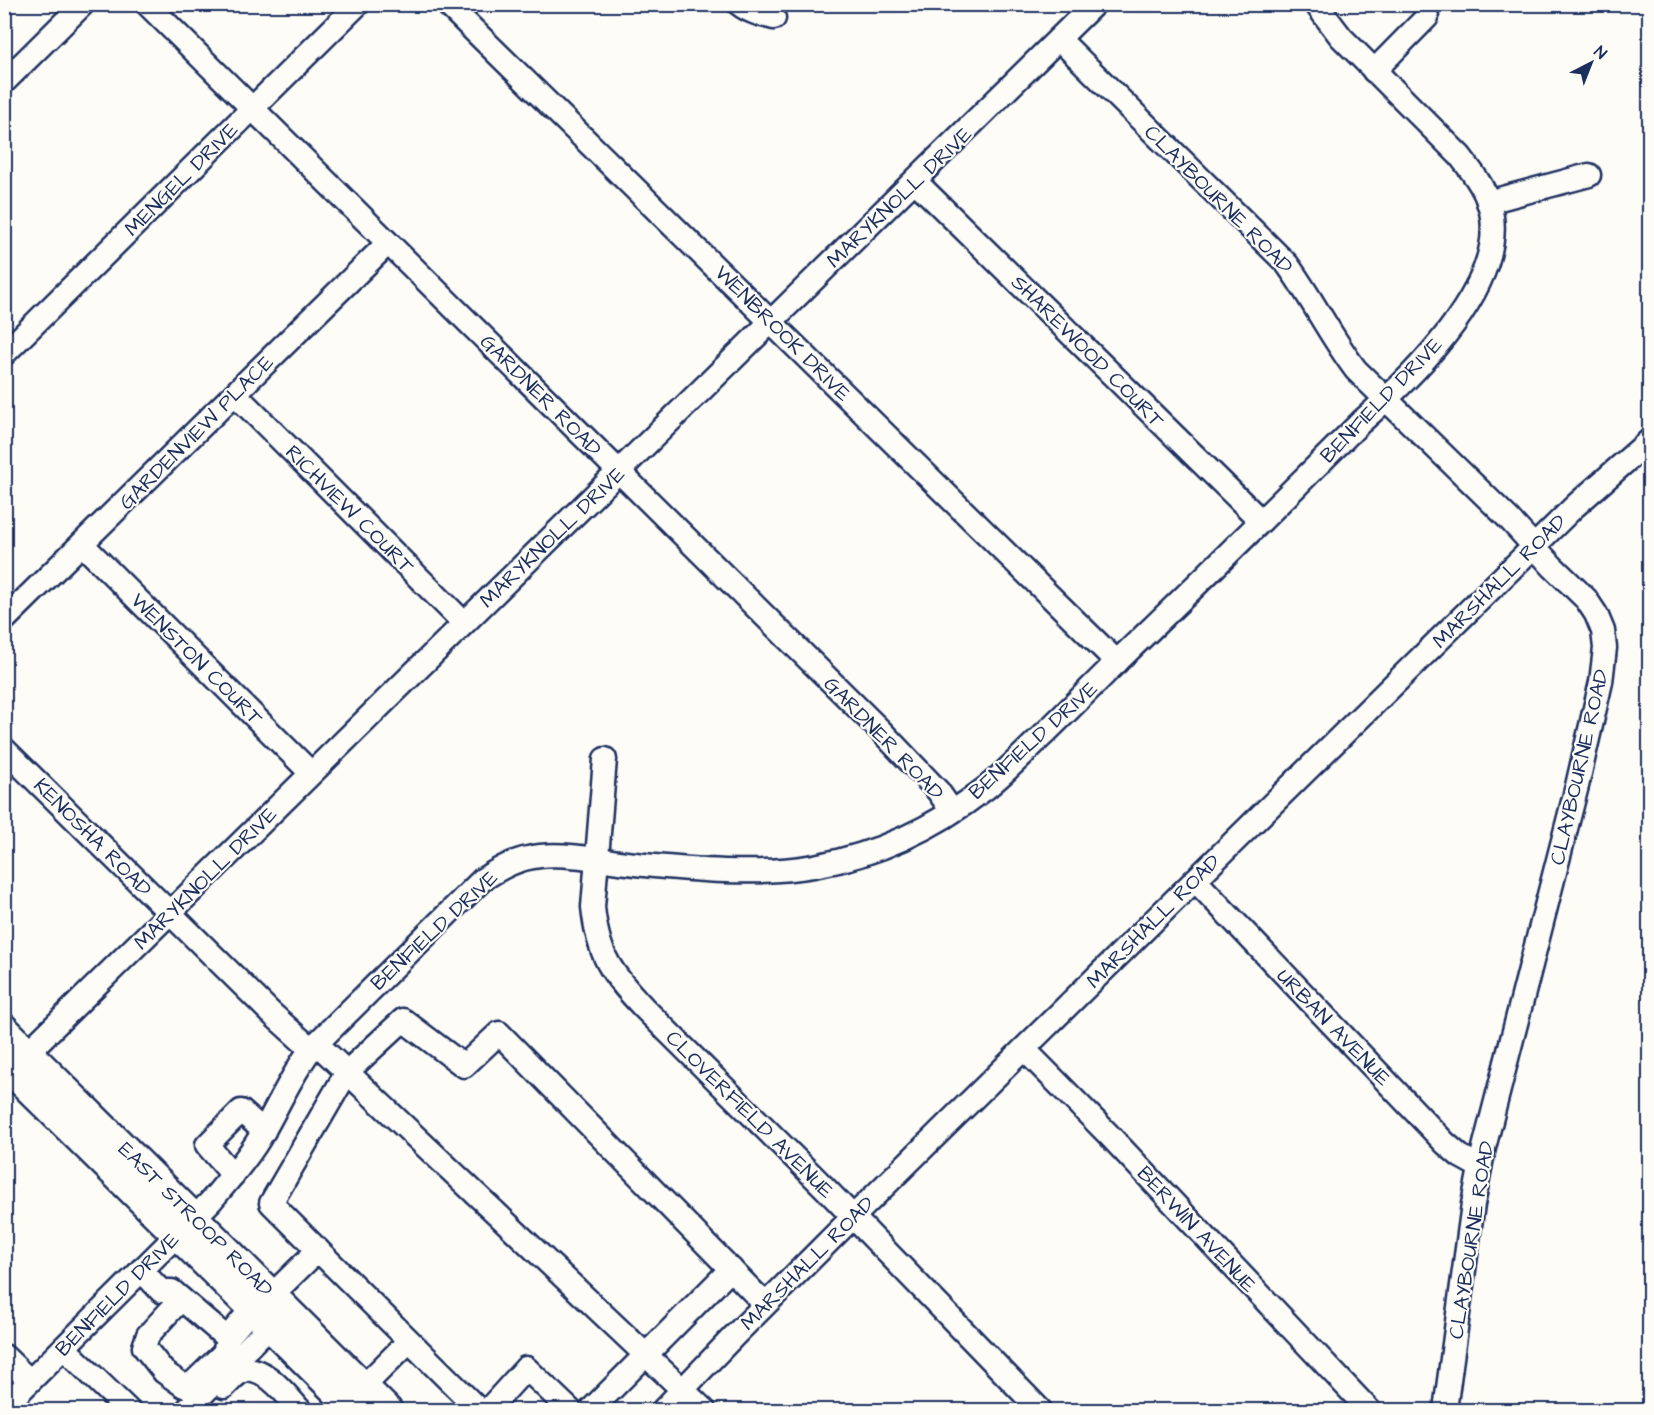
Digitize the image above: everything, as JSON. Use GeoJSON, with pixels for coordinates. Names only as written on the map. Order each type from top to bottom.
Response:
{"type":"FeatureCollection","features":[{"type":"Feature","properties":{"kind":"main road","name":"EAST STROOP ROAD"},"geometry":{"type":"LineString","coordinates":[[4,1028],[14,1062],[270,1309],[351,1402],[388,1410]]}},
{"type":"Feature","properties":{"kind":"street"},"geometry":{"type":"LineString","coordinates":[[4,82],[83,4]]}},
{"type":"Feature","properties":{"kind":"street","name":"GARDNER ROAD"},"geometry":{"type":"LineString","coordinates":[[147,4],[881,731],[938,791],[952,811]]}},
{"type":"Feature","properties":{"kind":"street","name":"MENGEL DRIVE"},"geometry":{"type":"LineString","coordinates":[[4,354],[358,4]]}},
{"type":"Feature","properties":{"kind":"street","name":"WENBROOK DRIVE"},"geometry":{"type":"LineString","coordinates":[[447,4],[1117,662]]}},
{"type":"Feature","properties":{"kind":"street"},"geometry":{"type":"LineString","coordinates":[[739,4],[754,12],[774,18]]}},
{"type":"Feature","properties":{"kind":"street","name":"MARYKNOLL DRIVE"},"geometry":{"type":"LineString","coordinates":[[14,1062],[170,913],[1094,4]]}},
{"type":"Feature","properties":{"kind":"street","name":"BENFIELD DRIVE"},"geometry":{"type":"LineString","coordinates":[[4,1407],[210,1202],[233,1175],[264,1131],[301,1062],[313,1046],[482,879],[520,860],[540,856],[731,871],[815,866],[845,859],[925,828],[986,788],[1008,769],[1386,400],[1430,354],[1454,323],[1482,276],[1490,255],[1492,237],[1492,217],[1488,202],[1475,175],[1460,156],[1341,38],[1316,4]]}},
{"type":"Feature","properties":{"kind":"street"},"geometry":{"type":"LineString","coordinates":[[1374,71],[1427,17]]}},
{"type":"Feature","properties":{"kind":"street","name":"CLAYBOURNE ROAD"},"geometry":{"type":"LineString","coordinates":[[1059,39],[1287,264],[1305,288],[1339,348],[1356,370],[1510,520],[1586,599],[1596,614],[1603,632],[1605,648],[1601,682],[1577,786],[1480,1167],[1445,1410]]}},
{"type":"Feature","properties":{"kind":"street"},"geometry":{"type":"LineString","coordinates":[[1488,202],[1589,175]]}},
{"type":"Feature","properties":{"kind":"street","name":"SHAREWOOD COURT"},"geometry":{"type":"LineString","coordinates":[[915,181],[1261,521]]}},
{"type":"Feature","properties":{"kind":"street","name":"GARDENVIEW PLACE"},"geometry":{"type":"LineString","coordinates":[[4,620],[388,243]]}},
{"type":"Feature","properties":{"kind":"street","name":"RICHVIEW COURT"},"geometry":{"type":"LineString","coordinates":[[235,394],[464,623]]}},
{"type":"Feature","properties":{"kind":"street","name":"MARSHALL ROAD"},"geometry":{"type":"LineString","coordinates":[[663,1410],[765,1304],[1575,506],[1649,442]]}},
{"type":"Feature","properties":{"kind":"street","name":"WENSTON COURT"},"geometry":{"type":"LineString","coordinates":[[82,544],[311,773]]}},
{"type":"Feature","properties":{"kind":"street","name":"KENOSHA ROAD"},"geometry":{"type":"LineString","coordinates":[[4,749],[271,1013],[347,1071],[704,1410]]}},
{"type":"Feature","properties":{"kind":"street","name":"CLOVERFIELD AVENUE"},"geometry":{"type":"LineString","coordinates":[[605,759],[593,907],[600,948],[608,966],[644,1008],[853,1217],[1040,1410]]}},
{"type":"Feature","properties":{"kind":"street","name":"URBAN AVENUE"},"geometry":{"type":"LineString","coordinates":[[1195,880],[1445,1143],[1480,1167]]}},
{"type":"Feature","properties":{"kind":"street"},"geometry":{"type":"LineString","coordinates":[[479,1410],[271,1203],[347,1071],[403,1020],[464,1066],[498,1033],[765,1304]]}},
{"type":"Feature","properties":{"kind":"street","name":"BERWIN AVENUE"},"geometry":{"type":"LineString","coordinates":[[1024,1049],[1369,1410]]}},
{"type":"Feature","properties":{"kind":"street"},"geometry":{"type":"LineString","coordinates":[[233,1175],[207,1145],[241,1111],[264,1131]]}},
{"type":"Feature","properties":{"kind":"street"},"geometry":{"type":"LineString","coordinates":[[189,1399],[270,1309],[318,1250]]}},
{"type":"Feature","properties":{"kind":"street"},"geometry":{"type":"LineString","coordinates":[[591,1410],[731,1269]]}},
{"type":"Feature","properties":{"kind":"street"},"geometry":{"type":"LineString","coordinates":[[141,1270],[161,1291],[172,1291],[221,1333],[228,1336]]}},
{"type":"Feature","properties":{"kind":"street"},"geometry":{"type":"LineString","coordinates":[[182,1299],[148,1335],[144,1347],[189,1399],[203,1406],[239,1372],[253,1370],[260,1371],[300,1410]]}},
{"type":"Feature","properties":{"kind":"street"},"geometry":{"type":"LineString","coordinates":[[189,1399],[194,1382],[224,1353],[228,1336],[270,1309]]}},
{"type":"Feature","properties":{"kind":"street"},"geometry":{"type":"LineString","coordinates":[[351,1402],[409,1341]]}},
{"type":"Feature","properties":{"kind":"street"},"geometry":{"type":"LineString","coordinates":[[64,1348],[128,1410]]}},
{"type":"Feature","properties":{"kind":"street"},"geometry":{"type":"LineString","coordinates":[[4,1356],[30,1381]]}},
{"type":"Feature","properties":{"kind":"street"},"geometry":{"type":"LineString","coordinates":[[488,1410],[526,1368],[570,1410]]}}]}
